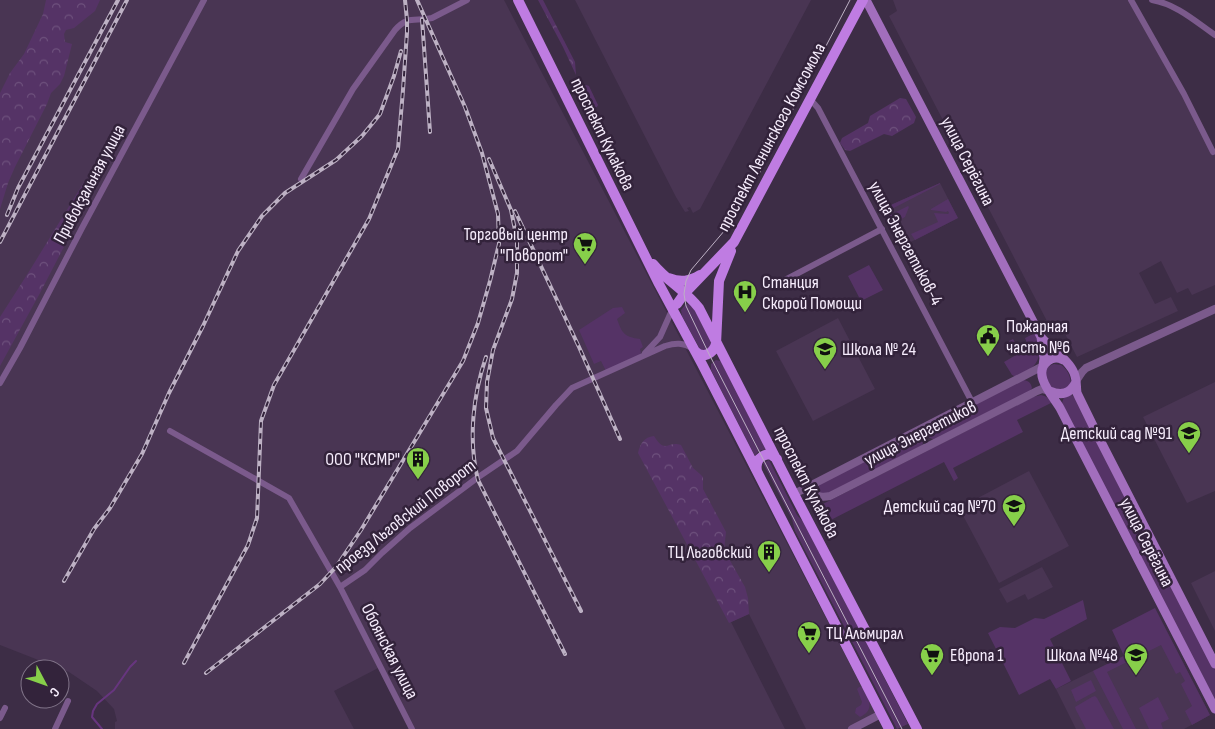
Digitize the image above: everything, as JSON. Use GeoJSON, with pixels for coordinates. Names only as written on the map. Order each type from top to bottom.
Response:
{"type":"FeatureCollection","features":[{"type":"Feature","properties":{"kind":"main road","name":"проспект Кулакова"},"geometry":{"type":"LineString","coordinates":[[518,0],[644,254],[674,307],[695,351]]}},
{"type":"Feature","properties":{"kind":"main road","name":"проспект Ленинского Комсомола"},"geometry":{"type":"LineString","coordinates":[[674,307],[734,242],[865,0]]}},
{"type":"Feature","properties":{"kind":"main road","name":"улица Серёгина"},"geometry":{"type":"LineString","coordinates":[[865,0],[1041,337]]}},
{"type":"Feature","properties":{"kind":"main road","name":"проспект Кулакова"},"geometry":{"type":"LineString","coordinates":[[734,242],[719,281],[716,340],[917,729]]}},
{"type":"Feature","properties":{"kind":"main road"},"geometry":{"type":"LineString","coordinates":[[644,254],[664,276],[700,308],[716,340],[715,348],[710,354],[702,355],[695,351]]}},
{"type":"Feature","properties":{"kind":"main road"},"geometry":{"type":"LineString","coordinates":[[664,276],[672,280],[684,281],[698,276],[715,263]]}},
{"type":"Feature","properties":{"kind":"main road"},"geometry":{"type":"LineString","coordinates":[[674,307],[684,300],[689,300],[700,308]]}},
{"type":"Feature","properties":{"kind":"main road"},"geometry":{"type":"LineString","coordinates":[[1041,337],[1074,371],[1076,381],[1067,393],[1061,395],[1050,391],[1044,383],[1042,377],[1044,358],[1041,337]]}},
{"type":"Feature","properties":{"kind":"main road"},"geometry":{"type":"LineString","coordinates":[[695,351],[889,729]]}},
{"type":"Feature","properties":{"kind":"main road"},"geometry":{"type":"LineString","coordinates":[[1042,366],[1053,358],[1066,361]]}},
{"type":"Feature","properties":{"kind":"main road","name":"улица Серёгина"},"geometry":{"type":"LineString","coordinates":[[1076,381],[1077,393],[1099,438],[1215,664]]}},
{"type":"Feature","properties":{"kind":"main road","name":"улица Серёгина"},"geometry":{"type":"LineString","coordinates":[[1050,391],[1073,432],[1215,709]]}},
{"type":"Feature","properties":{"kind":"main road"},"geometry":{"type":"LineString","coordinates":[[756,471],[757,461],[763,455],[770,454],[778,460]]}},
{"type":"Feature","properties":{"kind":"street","name":"Привокзальная улица"},"geometry":{"type":"LineString","coordinates":[[0,383],[204,0]]}},
{"type":"Feature","properties":{"kind":"street"},"geometry":{"type":"LineString","coordinates":[[301,179],[353,89],[394,30],[407,20],[432,18],[467,0]]}},
{"type":"Feature","properties":{"kind":"street"},"geometry":{"type":"LineString","coordinates":[[1132,0],[1184,94],[1213,152]]}},
{"type":"Feature","properties":{"kind":"street"},"geometry":{"type":"LineString","coordinates":[[1152,0],[1171,5],[1215,35]]}},
{"type":"Feature","properties":{"kind":"street","name":"улица Энергетиков-4"},"geometry":{"type":"LineString","coordinates":[[810,99],[818,108],[972,402]]}},
{"type":"Feature","properties":{"kind":"street"},"geometry":{"type":"LineString","coordinates":[[782,281],[882,229]]}},
{"type":"Feature","properties":{"kind":"street"},"geometry":{"type":"LineString","coordinates":[[639,358],[660,336],[674,307]]}},
{"type":"Feature","properties":{"kind":"street"},"geometry":{"type":"LineString","coordinates":[[1076,381],[1086,368],[1215,309]]}},
{"type":"Feature","properties":{"kind":"street","name":"проезд Льговский Поворот"},"geometry":{"type":"LineString","coordinates":[[170,431],[289,498],[340,587],[365,570],[382,552],[410,528],[517,451],[572,388],[673,344],[687,345],[695,351]]}},
{"type":"Feature","properties":{"kind":"street"},"geometry":{"type":"LineString","coordinates":[[1066,361],[1077,368],[1086,368]]}},
{"type":"Feature","properties":{"kind":"street","name":"улица Энергетиков"},"geometry":{"type":"LineString","coordinates":[[794,494],[1042,366]]}},
{"type":"Feature","properties":{"kind":"street","name":"улица Энергетиков"},"geometry":{"type":"LineString","coordinates":[[804,488],[822,498],[830,496],[1037,390],[1050,391]]}},
{"type":"Feature","properties":{"kind":"street","name":"Обоянская улица"},"geometry":{"type":"LineString","coordinates":[[340,587],[412,729]]}},
{"type":"Feature","properties":{"kind":"street"},"geometry":{"type":"LineString","coordinates":[[0,718],[5,708]]}},
{"type":"Feature","properties":{"kind":"street"},"geometry":{"type":"LineString","coordinates":[[55,729],[64,709]]}},
{"type":"Feature","properties":{"kind":"street"},"geometry":{"type":"LineString","coordinates":[[852,729],[881,714]]}},
{"type":"Feature","properties":{"kind":"shaded area"},"geometry":{"type":"Polygon","coordinates":[[[0,0],[504,0],[878,718],[856,729],[806,729],[749,614],[731,622],[785,729],[415,729],[382,666],[334,691],[354,729],[115,729],[115,722],[117,721],[114,709],[97,691],[70,673],[70,659],[36,659],[0,645],[0,0]]]}},
{"type":"Feature","properties":{"kind":"shaded area"},"geometry":{"type":"Polygon","coordinates":[[[575,0],[811,0],[700,209],[693,213],[690,207],[687,208],[689,211],[685,212],[676,197],[575,0]]]}},
{"type":"Feature","properties":{"kind":"shaded area"},"geometry":{"type":"Polygon","coordinates":[[[893,0],[1131,0],[1213,155],[1215,154],[1215,285],[1192,295],[1188,288],[1177,293],[1161,261],[1139,273],[1155,304],[1171,297],[1178,311],[1077,357],[1058,320],[1049,325],[889,16],[897,11],[893,0]]]}},
{"type":"Feature","properties":{"kind":"shaded area"},"geometry":{"type":"Polygon","coordinates":[[[940,183],[958,218],[903,246],[884,208],[940,183]]]}},
{"type":"Feature","properties":{"kind":"shaded area","name":"Школа № 24"},"geometry":{"type":"Polygon","coordinates":[[[838,318],[875,389],[813,421],[776,351],[838,318]]]}},
{"type":"Feature","properties":{"kind":"shaded area","name":"Детский сад №91"},"geometry":{"type":"Polygon","coordinates":[[[1215,382],[1215,491],[1187,503],[1143,417],[1215,382]]]}},
{"type":"Feature","properties":{"kind":"shaded area","name":"Детский сад №70"},"geometry":{"type":"Polygon","coordinates":[[[1029,471],[1069,546],[999,583],[959,508],[1029,471]]]}},
{"type":"Feature","properties":{"kind":"shaded area"},"geometry":{"type":"Polygon","coordinates":[[[1042,567],[1053,587],[1028,600],[1025,594],[1007,603],[999,589],[1042,567]]]}},
{"type":"Feature","properties":{"kind":"shaded area"},"geometry":{"type":"Polygon","coordinates":[[[1215,571],[1215,631],[1191,583],[1215,571]]]}},
{"type":"Feature","properties":{"kind":"shaded area","name":"Школа №48"},"geometry":{"type":"Polygon","coordinates":[[[1168,634],[1210,715],[1184,729],[1076,729],[1056,689],[1168,634]]]}},
{"type":"Feature","properties":{"kind":"green space"},"geometry":{"type":"Polygon","coordinates":[[[46,0],[100,0],[95,11],[74,28],[66,30],[64,34],[65,42],[72,44],[64,76],[60,84],[51,93],[15,167],[0,209],[0,93],[10,73],[24,54],[43,14],[46,0]]]}},
{"type":"Feature","properties":{"kind":"green space"},"geometry":{"type":"Polygon","coordinates":[[[538,0],[543,0],[575,62],[576,75],[563,47],[538,0]]]}},
{"type":"Feature","properties":{"kind":"green space"},"geometry":{"type":"Polygon","coordinates":[[[586,85],[589,86],[598,105],[586,112],[576,90],[586,85]]]}},
{"type":"Feature","properties":{"kind":"green space"},"geometry":{"type":"Polygon","coordinates":[[[900,98],[906,99],[916,117],[914,123],[892,136],[884,134],[850,151],[845,150],[840,143],[842,138],[868,123],[870,116],[900,98]]]}},
{"type":"Feature","properties":{"kind":"green space"},"geometry":{"type":"Polygon","coordinates":[[[84,182],[97,183],[0,366],[0,317],[84,182]]]}},
{"type":"Feature","properties":{"kind":"green space"},"geometry":{"type":"Polygon","coordinates":[[[940,183],[886,212],[884,208],[940,183]]]}},
{"type":"Feature","properties":{"kind":"green space"},"geometry":{"type":"Polygon","coordinates":[[[948,199],[958,218],[915,240],[911,234],[938,222],[934,213],[949,213],[948,211],[931,210],[948,199]]]}},
{"type":"Feature","properties":{"kind":"green space"},"geometry":{"type":"Polygon","coordinates":[[[908,206],[905,217],[896,222],[897,225],[893,227],[888,216],[908,206]]]}},
{"type":"Feature","properties":{"kind":"green space"},"geometry":{"type":"Polygon","coordinates":[[[869,265],[883,290],[861,301],[848,276],[869,265]]]}},
{"type":"Feature","properties":{"kind":"green space"},"geometry":{"type":"Polygon","coordinates":[[[688,304],[693,307],[711,341],[711,346],[706,350],[700,349],[682,316],[681,310],[688,304]]]}},
{"type":"Feature","properties":{"kind":"green space"},"geometry":{"type":"Polygon","coordinates":[[[622,307],[625,313],[617,319],[620,328],[630,337],[640,339],[643,347],[640,349],[641,353],[638,356],[606,371],[601,361],[594,364],[579,330],[613,308],[622,307]]]}},
{"type":"Feature","properties":{"kind":"green space"},"geometry":{"type":"Polygon","coordinates":[[[1035,333],[1039,348],[1037,362],[1030,369],[1016,377],[1012,375],[1004,362],[1016,355],[1009,341],[1013,339],[1018,348],[1027,343],[1025,338],[1035,333]]]}},
{"type":"Feature","properties":{"kind":"green space"},"geometry":{"type":"Polygon","coordinates":[[[716,360],[721,361],[768,450],[760,451],[755,456],[711,370],[711,364],[716,360]]]}},
{"type":"Feature","properties":{"kind":"green space"},"geometry":{"type":"Polygon","coordinates":[[[1054,364],[1061,365],[1069,375],[1071,383],[1065,389],[1051,387],[1046,371],[1047,368],[1054,364]]]}},
{"type":"Feature","properties":{"kind":"green space"},"geometry":{"type":"Polygon","coordinates":[[[1022,380],[1031,384],[1032,388],[1029,392],[934,439],[928,436],[929,429],[1022,380]]]}},
{"type":"Feature","properties":{"kind":"green space"},"geometry":{"type":"Polygon","coordinates":[[[1041,395],[1051,403],[1017,420],[1023,432],[953,468],[958,478],[954,481],[944,462],[823,524],[815,508],[1033,397],[1041,395]]]}},
{"type":"Feature","properties":{"kind":"green space"},"geometry":{"type":"Polygon","coordinates":[[[1069,395],[1076,399],[1215,670],[1215,702],[1062,403],[1064,397],[1069,395]]]}},
{"type":"Feature","properties":{"kind":"green space"},"geometry":{"type":"Polygon","coordinates":[[[917,434],[923,438],[922,445],[828,494],[819,491],[820,484],[917,434]]]}},
{"type":"Feature","properties":{"kind":"green space"},"geometry":{"type":"Polygon","coordinates":[[[654,436],[664,446],[681,445],[693,468],[703,477],[703,489],[726,532],[724,550],[745,587],[749,614],[729,623],[638,453],[643,442],[654,436]]]}},
{"type":"Feature","properties":{"kind":"green space"},"geometry":{"type":"Polygon","coordinates":[[[769,460],[797,515],[805,524],[908,724],[897,729],[795,531],[792,519],[763,463],[769,460]]]}},
{"type":"Feature","properties":{"kind":"green space"},"geometry":{"type":"Polygon","coordinates":[[[1083,600],[1087,619],[1050,639],[1071,681],[1056,689],[1050,679],[1019,695],[988,633],[1000,627],[1015,628],[1035,618],[1044,619],[1083,600]]]}},
{"type":"Feature","properties":{"kind":"green space"},"geometry":{"type":"Polygon","coordinates":[[[1155,608],[1210,715],[1192,725],[1185,711],[1192,706],[1181,684],[1185,681],[1180,672],[1176,674],[1161,645],[1107,672],[1136,729],[1123,729],[1093,671],[1124,656],[1112,630],[1155,608]]]}},
{"type":"Feature","properties":{"kind":"green space"},"geometry":{"type":"Polygon","coordinates":[[[1091,680],[1096,691],[1076,702],[1071,690],[1091,680]]]}},
{"type":"Feature","properties":{"kind":"green space"},"geometry":{"type":"Polygon","coordinates":[[[863,687],[869,704],[868,711],[860,717],[855,713],[856,708],[862,702],[857,689],[863,687]]]}},
{"type":"Feature","properties":{"kind":"green space"},"geometry":{"type":"Polygon","coordinates":[[[1095,696],[1114,729],[1086,729],[1075,707],[1095,696]]]}},
{"type":"Feature","properties":{"kind":"green space"},"geometry":{"type":"Polygon","coordinates":[[[1158,697],[1169,719],[1161,723],[1163,729],[1149,729],[1139,708],[1158,697]]]}},
{"type":"Feature","properties":{"kind":"waterway"},"geometry":{"type":"LineString","coordinates":[[102,729],[92,717],[93,711],[97,704],[114,690],[136,661]]}},
{"type":"Feature","properties":{"kind":"tram line"},"geometry":{"type":"LineString","coordinates":[[850,0],[744,203],[725,230],[691,270],[686,281],[684,294],[686,306],[709,354],[902,729]]}},
{"type":"Feature","properties":{"kind":"railway"},"geometry":{"type":"LineString","coordinates":[[7,215],[18,188],[118,0]]}},
{"type":"Feature","properties":{"kind":"railway"},"geometry":{"type":"LineString","coordinates":[[0,242],[127,0]]}},
{"type":"Feature","properties":{"kind":"railway"},"geometry":{"type":"LineString","coordinates":[[184,663],[248,545],[257,518],[261,421],[274,385],[369,219],[398,149],[407,32],[405,0]]}},
{"type":"Feature","properties":{"kind":"railway"},"geometry":{"type":"LineString","coordinates":[[206,673],[320,584],[336,567],[361,530],[463,361],[478,323],[499,244],[498,214],[482,153],[465,107],[417,0]]}},
{"type":"Feature","properties":{"kind":"railway"},"geometry":{"type":"LineString","coordinates":[[422,19],[430,132]]}},
{"type":"Feature","properties":{"kind":"railway"},"geometry":{"type":"LineString","coordinates":[[64,581],[94,529],[110,508],[142,454],[169,393],[238,251],[262,216],[285,193],[336,160],[362,136],[380,114],[401,51]]}},
{"type":"Feature","properties":{"kind":"railway"},"geometry":{"type":"LineString","coordinates":[[489,159],[511,210],[517,240],[517,273],[512,299],[493,350],[487,382],[486,408],[493,438],[581,611]]}},
{"type":"Feature","properties":{"kind":"railway"},"geometry":{"type":"LineString","coordinates":[[515,211],[620,439]]}},
{"type":"Feature","properties":{"kind":"railway"},"geometry":{"type":"LineString","coordinates":[[486,357],[478,387],[473,418],[473,449],[478,480],[565,654]]}},
{"type":"Feature","properties":{"kind":"place","name":"Торговый центр \"Поворот\""},"geometry":{"type":"Point","coordinates":[585,265]}},
{"type":"Feature","properties":{"kind":"place","name":"Станция Скорой Помощи"},"geometry":{"type":"Point","coordinates":[745,313]}},
{"type":"Feature","properties":{"kind":"place","name":"Пожарная часть №6"},"geometry":{"type":"Point","coordinates":[988,357]}},
{"type":"Feature","properties":{"kind":"place","name":"Школа № 24"},"geometry":{"type":"Point","coordinates":[825,370]}},
{"type":"Feature","properties":{"kind":"place","name":"Детский сад №91"},"geometry":{"type":"Point","coordinates":[1189,454]}},
{"type":"Feature","properties":{"kind":"place","name":"ООО \"КСМР\""},"geometry":{"type":"Point","coordinates":[418,480]}},
{"type":"Feature","properties":{"kind":"place","name":"Детский сад №70"},"geometry":{"type":"Point","coordinates":[1014,527]}},
{"type":"Feature","properties":{"kind":"place","name":"ТЦ Льговский"},"geometry":{"type":"Point","coordinates":[769,573]}},
{"type":"Feature","properties":{"kind":"place","name":"ТЦ Альмирал"},"geometry":{"type":"Point","coordinates":[809,654]}},
{"type":"Feature","properties":{"kind":"place","name":"Европа 1"},"geometry":{"type":"Point","coordinates":[932,676]}},
{"type":"Feature","properties":{"kind":"place","name":"Школа №48"},"geometry":{"type":"Point","coordinates":[1136,676]}}]}
